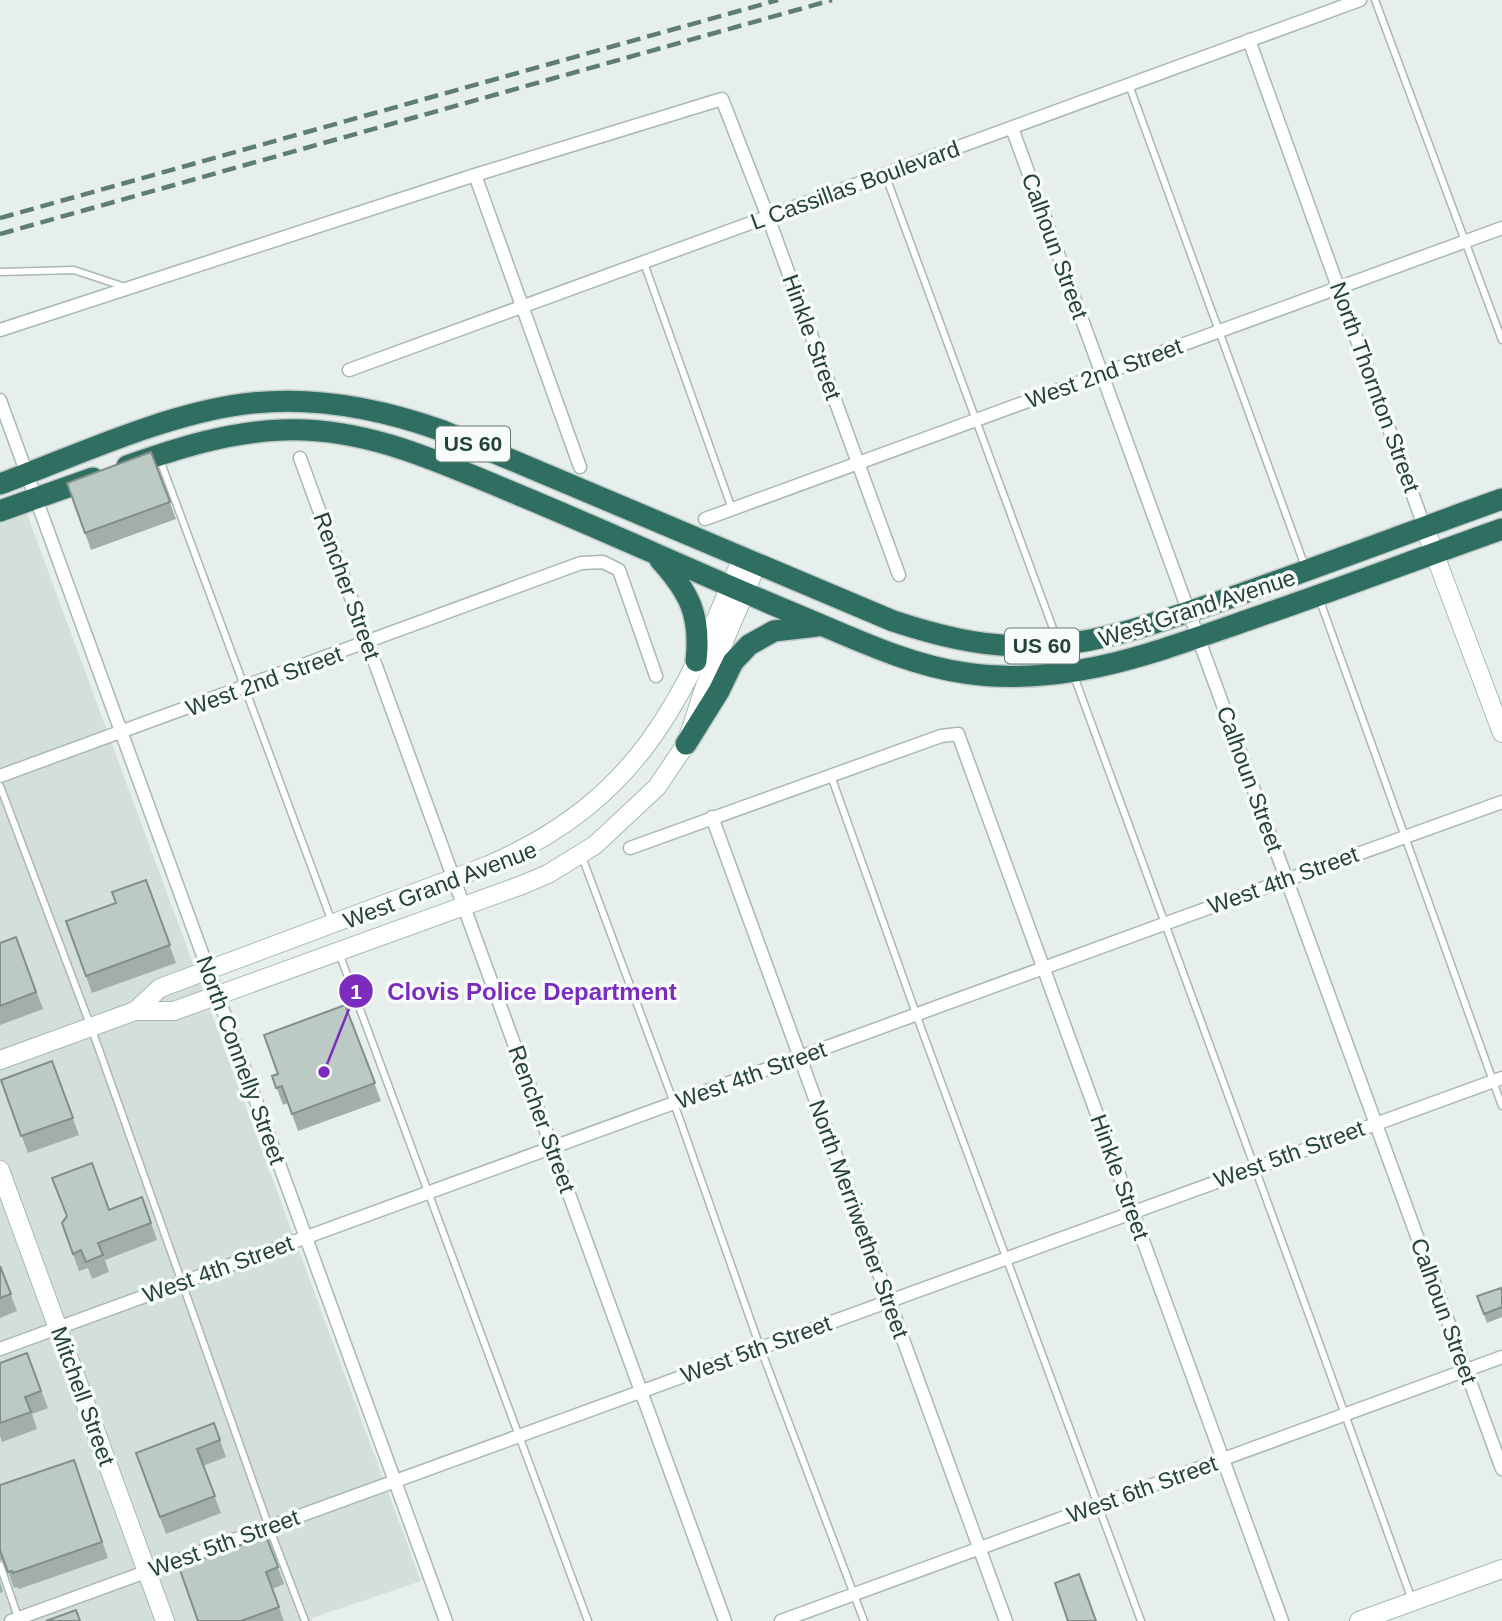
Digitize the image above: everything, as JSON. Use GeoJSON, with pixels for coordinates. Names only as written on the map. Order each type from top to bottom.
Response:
{"type":"FeatureCollection","features":[{"type":"Feature","properties":{"kind":"highway","name":"US 60"},"geometry":{"type":"LineString","coordinates":[[0,484],[189,415],[272,401],[335,403],[390,414],[452,435],[749,561]]}},
{"type":"Feature","properties":{"kind":"highway","name":"US 60"},"geometry":{"type":"LineString","coordinates":[[0,511],[182,447],[243,433],[285,430],[354,436],[421,455],[737,589]]}},
{"type":"Feature","properties":{"kind":"highway","name":"West Grand Avenue"},"geometry":{"type":"LineString","coordinates":[[749,561],[893,621],[938,635],[998,645],[1059,645],[1101,638],[1188,611],[1502,499]]}},
{"type":"Feature","properties":{"kind":"highway","name":"West Grand Avenue"},"geometry":{"type":"LineString","coordinates":[[737,589],[923,663],[965,673],[1014,676],[1073,672],[1147,656],[1502,529]]}},
{"type":"Feature","properties":{"kind":"highway"},"geometry":{"type":"LineString","coordinates":[[654,553],[681,582],[689,597],[698,631],[696,661]]}},
{"type":"Feature","properties":{"kind":"highway"},"geometry":{"type":"LineString","coordinates":[[686,744],[719,691],[733,662],[749,645],[774,631],[822,625]]}},
{"type":"Feature","properties":{"kind":"main road","name":"North Thornton Street"},"geometry":{"type":"LineString","coordinates":[[1424,526],[1502,733]]}},
{"type":"Feature","properties":{"kind":"main road","name":"West Grand Avenue"},"geometry":{"type":"LineString","coordinates":[[135,1010],[174,1011],[548,874],[581,854],[615,828],[657,786],[686,744],[737,589],[749,561]]}},
{"type":"Feature","properties":{"kind":"main road","name":"West Grand Avenue"},"geometry":{"type":"LineString","coordinates":[[0,1060],[135,1010],[160,988],[489,865],[538,843],[590,806],[614,785],[653,740],[737,589]]}},
{"type":"Feature","properties":{"kind":"main road","name":"Mitchell Street"},"geometry":{"type":"LineString","coordinates":[[0,1170],[165,1621]]}},
{"type":"Feature","properties":{"kind":"main road"},"geometry":{"type":"LineString","coordinates":[[1359,1621],[1502,1569]]}},
{"type":"Feature","properties":{"kind":"street","name":"L Cassillas Boulevard"},"geometry":{"type":"LineString","coordinates":[[349,370],[1360,0]]}},
{"type":"Feature","properties":{"kind":"street","name":"North Thornton Street"},"geometry":{"type":"LineString","coordinates":[[1249,40],[1424,526]]}},
{"type":"Feature","properties":{"kind":"street","name":"Hinkle Street"},"geometry":{"type":"LineString","coordinates":[[475,175],[722,99],[899,575]]}},
{"type":"Feature","properties":{"kind":"street","name":"Calhoun Street"},"geometry":{"type":"LineString","coordinates":[[1012,128],[1502,1469]]}},
{"type":"Feature","properties":{"kind":"street"},"geometry":{"type":"LineString","coordinates":[[0,330],[475,175],[580,467]]}},
{"type":"Feature","properties":{"kind":"street","name":"West 2nd Street"},"geometry":{"type":"LineString","coordinates":[[705,519],[1502,228]]}},
{"type":"Feature","properties":{"kind":"street","name":"North Connelly Street"},"geometry":{"type":"LineString","coordinates":[[0,400],[446,1621]]}},
{"type":"Feature","properties":{"kind":"street","name":"Rencher Street"},"geometry":{"type":"LineString","coordinates":[[300,458],[725,1621]]}},
{"type":"Feature","properties":{"kind":"street","name":"West 2nd Street"},"geometry":{"type":"LineString","coordinates":[[0,776],[581,563],[603,562],[619,570],[656,676]]}},
{"type":"Feature","properties":{"kind":"street","name":"Hinkle Street"},"geometry":{"type":"LineString","coordinates":[[831,776],[941,736],[958,734],[1282,1621]]}},
{"type":"Feature","properties":{"kind":"street"},"geometry":{"type":"LineString","coordinates":[[629,848],[831,776]]}},
{"type":"Feature","properties":{"kind":"street","name":"West 4th Street"},"geometry":{"type":"LineString","coordinates":[[0,1349],[1502,802]]}},
{"type":"Feature","properties":{"kind":"street","name":"North Merriwether Street"},"geometry":{"type":"LineString","coordinates":[[712,817],[1006,1621]]}},
{"type":"Feature","properties":{"kind":"street","name":"West 5th Street"},"geometry":{"type":"LineString","coordinates":[[17,1620],[1375,1122],[1497,1080]]}},
{"type":"Feature","properties":{"kind":"street","name":"West 6th Street"},"geometry":{"type":"LineString","coordinates":[[781,1621],[1502,1357]]}},
{"type":"Feature","properties":{"kind":"lane"},"geometry":{"type":"LineString","coordinates":[[1375,0],[1502,340]]}},
{"type":"Feature","properties":{"kind":"lane"},"geometry":{"type":"LineString","coordinates":[[1129,85],[1307,570]]}},
{"type":"Feature","properties":{"kind":"lane"},"geometry":{"type":"LineString","coordinates":[[885,174],[1059,645]]}},
{"type":"Feature","properties":{"kind":"lane"},"geometry":{"type":"LineString","coordinates":[[643,262],[732,509]]}},
{"type":"Feature","properties":{"kind":"lane"},"geometry":{"type":"LineString","coordinates":[[0,272],[74,271],[128,288]]}},
{"type":"Feature","properties":{"kind":"lane"},"geometry":{"type":"LineString","coordinates":[[159,455],[333,924]]}},
{"type":"Feature","properties":{"kind":"lane"},"geometry":{"type":"LineString","coordinates":[[1319,596],[1404,837],[1497,1080],[1502,1106]]}},
{"type":"Feature","properties":{"kind":"lane"},"geometry":{"type":"LineString","coordinates":[[1073,672],[1413,1601]]}},
{"type":"Feature","properties":{"kind":"lane"},"geometry":{"type":"LineString","coordinates":[[831,776],[916,1014],[1141,1621]]}},
{"type":"Feature","properties":{"kind":"lane"},"geometry":{"type":"LineString","coordinates":[[0,786],[91,1027],[304,1621]]}},
{"type":"Feature","properties":{"kind":"lane"},"geometry":{"type":"LineString","coordinates":[[581,854],[864,1621]]}},
{"type":"Feature","properties":{"kind":"lane"},"geometry":{"type":"LineString","coordinates":[[338,951],[588,1621]]}},
{"type":"Feature","properties":{"kind":"lane"},"geometry":{"type":"LineString","coordinates":[[0,1565],[17,1620]]}},
{"type":"Feature","properties":{"kind":"shaded area"},"geometry":{"type":"Polygon","coordinates":[[[27,514],[421,1581],[312,1618],[312,1621],[0,1621],[0,523],[27,514]]]}},
{"type":"Feature","properties":{"kind":"building"},"geometry":{"type":"Polygon","coordinates":[[[151,452],[170,502],[85,533],[67,483],[151,452]]]}},
{"type":"Feature","properties":{"kind":"building"},"geometry":{"type":"Polygon","coordinates":[[[146,880],[170,945],[86,976],[66,921],[116,903],[112,892],[146,880]]]}},
{"type":"Feature","properties":{"kind":"building"},"geometry":{"type":"Polygon","coordinates":[[[16,937],[36,992],[0,1006],[0,943],[16,937]]]}},
{"type":"Feature","properties":{"kind":"building"},"geometry":{"type":"Polygon","coordinates":[[[345,1005],[375,1083],[292,1114],[282,1086],[276,1088],[272,1076],[278,1074],[264,1035],[345,1005]]]}},
{"type":"Feature","properties":{"kind":"building"},"geometry":{"type":"Polygon","coordinates":[[[52,1061],[73,1118],[21,1136],[1,1080],[52,1061]]]}},
{"type":"Feature","properties":{"kind":"building"},"geometry":{"type":"Polygon","coordinates":[[[92,1163],[109,1210],[142,1197],[151,1223],[98,1243],[103,1255],[86,1262],[81,1250],[73,1254],[62,1223],[67,1216],[52,1178],[92,1163]]]}},
{"type":"Feature","properties":{"kind":"building"},"geometry":{"type":"Polygon","coordinates":[[[0,1266],[11,1294],[0,1298],[0,1266]]]}},
{"type":"Feature","properties":{"kind":"building"},"geometry":{"type":"Polygon","coordinates":[[[1501,1288],[1502,1307],[1484,1314],[1477,1296],[1501,1288]]]}},
{"type":"Feature","properties":{"kind":"building"},"geometry":{"type":"Polygon","coordinates":[[[27,1353],[41,1391],[25,1397],[31,1412],[0,1423],[0,1363],[27,1353]]]}},
{"type":"Feature","properties":{"kind":"building"},"geometry":{"type":"Polygon","coordinates":[[[214,1423],[220,1440],[197,1449],[215,1496],[160,1517],[136,1453],[214,1423]]]}},
{"type":"Feature","properties":{"kind":"building"},"geometry":{"type":"Polygon","coordinates":[[[74,1460],[102,1542],[13,1573],[8,1572],[0,1550],[0,1485],[74,1460]]]}},
{"type":"Feature","properties":{"kind":"building"},"geometry":{"type":"Polygon","coordinates":[[[266,1536],[278,1567],[266,1572],[279,1607],[241,1621],[198,1621],[179,1567],[266,1536]]]}},
{"type":"Feature","properties":{"kind":"building"},"geometry":{"type":"Polygon","coordinates":[[[1079,1574],[1096,1621],[1068,1621],[1055,1583],[1079,1574]]]}},
{"type":"Feature","properties":{"kind":"building"},"geometry":{"type":"Polygon","coordinates":[[[76,1610],[80,1621],[46,1621],[76,1610]]]}},
{"type":"Feature","properties":{"kind":"railway"},"geometry":{"type":"LineString","coordinates":[[0,218],[778,0]]}},
{"type":"Feature","properties":{"kind":"railway"},"geometry":{"type":"LineString","coordinates":[[0,234],[832,0]]}},
{"type":"Feature","properties":{"kind":"place","name":"Clovis Police Department"},"geometry":{"type":"Point","coordinates":[324,1072]}}]}
